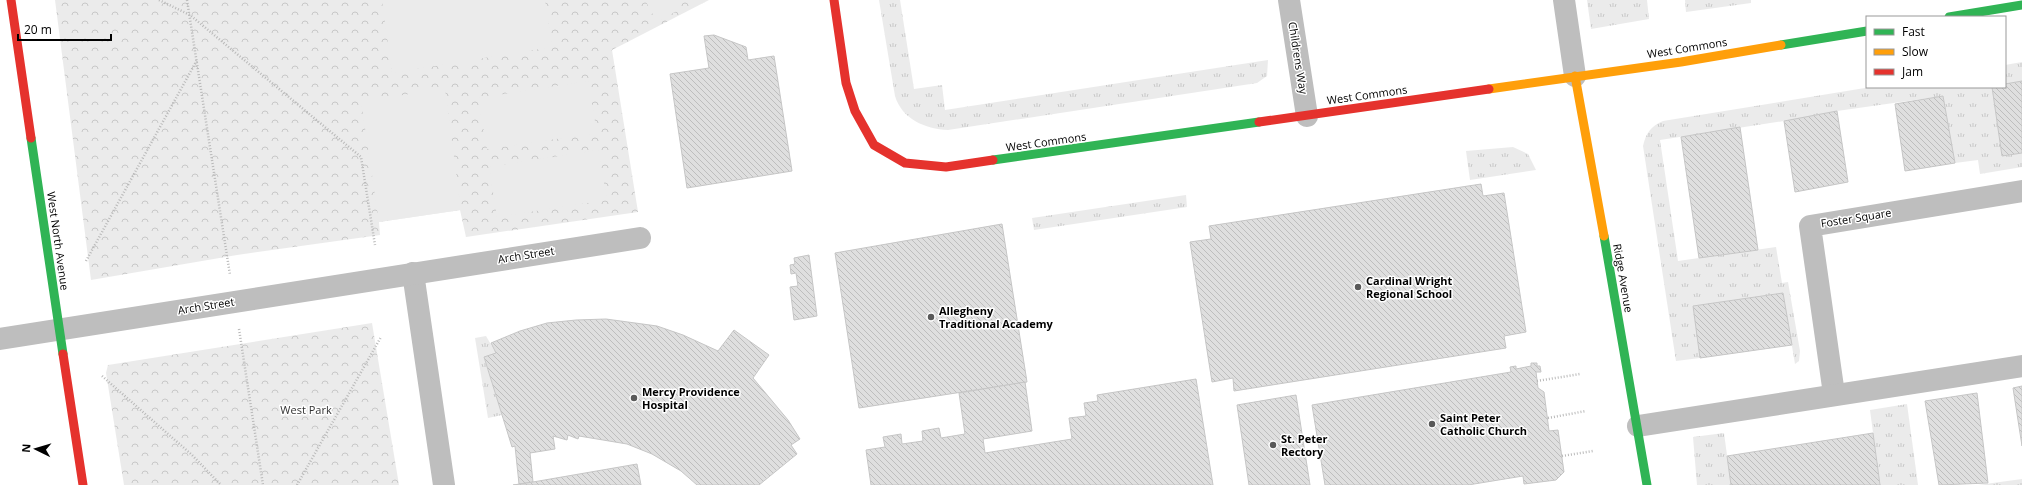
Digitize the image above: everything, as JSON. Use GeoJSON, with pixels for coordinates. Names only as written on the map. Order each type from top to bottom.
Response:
{"type":"FeatureCollection","features":[{"type":"Feature","properties":{"kind":"main road","name":"West North Avenue"},"geometry":{"type":"LineString","coordinates":[[11,0],[58,329],[83,485]]}},
{"type":"Feature","properties":{"kind":"main road","name":"West Commons"},"geometry":{"type":"LineString","coordinates":[[834,0],[846,83],[855,111],[874,145],[905,163],[946,167],[1681,62],[1866,31]]}},
{"type":"Feature","properties":{"kind":"main road"},"geometry":{"type":"LineString","coordinates":[[1952,16],[1980,6],[2022,5]]}},
{"type":"Feature","properties":{"kind":"main road","name":"Ridge Avenue"},"geometry":{"type":"LineString","coordinates":[[1575,76],[1638,426],[1647,485]]}},
{"type":"Feature","properties":{"kind":"street","name":"Childrens Way"},"geometry":{"type":"LineString","coordinates":[[1289,0],[1307,116]]}},
{"type":"Feature","properties":{"kind":"street"},"geometry":{"type":"LineString","coordinates":[[1564,0],[1575,76]]}},
{"type":"Feature","properties":{"kind":"street","name":"Foster Square"},"geometry":{"type":"LineString","coordinates":[[1834,394],[1810,226],[2022,191]]}},
{"type":"Feature","properties":{"kind":"street","name":"Arch Street"},"geometry":{"type":"LineString","coordinates":[[0,339],[640,238]]}},
{"type":"Feature","properties":{"kind":"street"},"geometry":{"type":"LineString","coordinates":[[413,273],[444,485]]}},
{"type":"Feature","properties":{"kind":"street"},"geometry":{"type":"LineString","coordinates":[[1638,426],[1834,394],[2022,366]]}},
{"type":"Feature","properties":{"kind":"path"},"geometry":{"type":"LineString","coordinates":[[159,0],[190,15],[361,157],[375,245]]}},
{"type":"Feature","properties":{"kind":"path"},"geometry":{"type":"LineString","coordinates":[[187,0],[229,267]]}},
{"type":"Feature","properties":{"kind":"path"},"geometry":{"type":"LineString","coordinates":[[86,261],[197,60]]}},
{"type":"Feature","properties":{"kind":"path"},"geometry":{"type":"LineString","coordinates":[[240,335],[263,485]]}},
{"type":"Feature","properties":{"kind":"path"},"geometry":{"type":"LineString","coordinates":[[297,485],[381,337]]}},
{"type":"Feature","properties":{"kind":"path"},"geometry":{"type":"LineString","coordinates":[[1537,381],[1580,374]]}},
{"type":"Feature","properties":{"kind":"path"},"geometry":{"type":"LineString","coordinates":[[102,376],[192,455],[221,485]]}},
{"type":"Feature","properties":{"kind":"path"},"geometry":{"type":"LineString","coordinates":[[1548,418],[1586,411]]}},
{"type":"Feature","properties":{"kind":"path"},"geometry":{"type":"LineString","coordinates":[[1562,456],[1593,451]]}},
{"type":"Feature","properties":{"kind":"green space"},"geometry":{"type":"Polygon","coordinates":[[[55,0],[709,0],[612,50],[638,212],[466,237],[460,210],[379,222],[380,235],[237,255],[91,280],[55,0]]]}},
{"type":"Feature","properties":{"kind":"green space"},"geometry":{"type":"Polygon","coordinates":[[[382,0],[545,0],[552,47],[392,73],[382,0]]]}},
{"type":"Feature","properties":{"kind":"green space"},"geometry":{"type":"Polygon","coordinates":[[[645,0],[678,0],[682,8],[657,22],[645,0]]]}},
{"type":"Feature","properties":{"kind":"green space"},"geometry":{"type":"Polygon","coordinates":[[[879,0],[900,0],[914,89],[942,85],[945,110],[1268,60],[1267,76],[1257,83],[948,130],[931,128],[909,117],[898,104],[895,96],[879,0]]]}},
{"type":"Feature","properties":{"kind":"green space"},"geometry":{"type":"Polygon","coordinates":[[[1587,0],[1647,0],[1649,19],[1591,29],[1587,0]]]}},
{"type":"Feature","properties":{"kind":"green space"},"geometry":{"type":"Polygon","coordinates":[[[1685,0],[1751,0],[1751,3],[1686,12],[1685,0]]]}},
{"type":"Feature","properties":{"kind":"green space"},"geometry":{"type":"Polygon","coordinates":[[[2022,62],[2022,81],[2006,84],[2006,65],[2022,62]]]}},
{"type":"Feature","properties":{"kind":"green space"},"geometry":{"type":"Polygon","coordinates":[[[588,81],[597,133],[487,149],[478,98],[588,81]]]}},
{"type":"Feature","properties":{"kind":"green space"},"geometry":{"type":"Polygon","coordinates":[[[1866,88],[1992,88],[2002,156],[2022,153],[2022,167],[1980,174],[1978,160],[1955,163],[1943,96],[1837,111],[1784,121],[1660,140],[1678,261],[1776,247],[1782,283],[1788,282],[1800,351],[1799,361],[1795,364],[1783,293],[1693,306],[1700,358],[1676,361],[1643,146],[1650,130],[1655,125],[1663,121],[1866,88]]]}},
{"type":"Feature","properties":{"kind":"green space"},"geometry":{"type":"Polygon","coordinates":[[[445,89],[461,210],[379,222],[361,101],[445,89]]]}},
{"type":"Feature","properties":{"kind":"green space"},"geometry":{"type":"Polygon","coordinates":[[[1513,147],[1528,154],[1536,170],[1470,180],[1466,151],[1513,147]]]}},
{"type":"Feature","properties":{"kind":"green space"},"geometry":{"type":"Polygon","coordinates":[[[598,150],[607,200],[497,217],[489,167],[598,150]]]}},
{"type":"Feature","properties":{"kind":"green space"},"geometry":{"type":"Polygon","coordinates":[[[1186,195],[1187,207],[1034,230],[1032,218],[1186,195]]]}},
{"type":"Feature","properties":{"kind":"green space","name":"West Park"},"geometry":{"type":"Polygon","coordinates":[[[372,323],[399,485],[124,485],[106,373],[108,365],[372,323]]]}},
{"type":"Feature","properties":{"kind":"green space"},"geometry":{"type":"Polygon","coordinates":[[[486,336],[496,353],[484,358],[502,415],[488,418],[475,338],[486,336]]]}},
{"type":"Feature","properties":{"kind":"green space"},"geometry":{"type":"Polygon","coordinates":[[[1907,404],[1918,485],[1880,485],[1870,410],[1907,404]]]}},
{"type":"Feature","properties":{"kind":"green space"},"geometry":{"type":"Polygon","coordinates":[[[1724,433],[1731,485],[1697,485],[1693,437],[1724,433]]]}},
{"type":"Feature","properties":{"kind":"green space"},"geometry":{"type":"Polygon","coordinates":[[[2022,479],[2022,485],[1978,485],[2022,479]]]}},
{"type":"Feature","properties":{"kind":"building"},"geometry":{"type":"Polygon","coordinates":[[[714,35],[746,47],[748,60],[774,56],[792,171],[687,188],[670,74],[709,68],[704,36],[714,35]]]}},
{"type":"Feature","properties":{"kind":"building"},"geometry":{"type":"Polygon","coordinates":[[[2022,81],[2022,153],[2002,156],[1992,88],[2006,88],[2006,84],[2022,81]]]}},
{"type":"Feature","properties":{"kind":"building"},"geometry":{"type":"Polygon","coordinates":[[[1943,96],[1955,163],[1905,171],[1895,104],[1943,96]]]}},
{"type":"Feature","properties":{"kind":"building"},"geometry":{"type":"Polygon","coordinates":[[[1837,111],[1848,182],[1795,192],[1784,121],[1837,111]]]}},
{"type":"Feature","properties":{"kind":"building"},"geometry":{"type":"Polygon","coordinates":[[[1740,127],[1758,250],[1699,258],[1681,137],[1740,127]]]}},
{"type":"Feature","properties":{"kind":"building","name":"Cardinal Wright Regional School"},"geometry":{"type":"Polygon","coordinates":[[[1481,184],[1483,196],[1504,193],[1526,332],[1504,336],[1506,348],[1234,391],[1233,378],[1212,382],[1190,242],[1211,239],[1209,226],[1481,184]]]}},
{"type":"Feature","properties":{"kind":"building","name":"Allegheny Traditional Academy"},"geometry":{"type":"Polygon","coordinates":[[[1002,224],[1027,382],[859,408],[835,253],[1002,224]]]}},
{"type":"Feature","properties":{"kind":"building"},"geometry":{"type":"Polygon","coordinates":[[[809,255],[817,316],[794,320],[790,287],[798,286],[796,273],[791,274],[790,265],[795,264],[794,258],[809,255]]]}},
{"type":"Feature","properties":{"kind":"building"},"geometry":{"type":"Polygon","coordinates":[[[1783,293],[1792,345],[1700,358],[1693,306],[1783,293]]]}},
{"type":"Feature","properties":{"kind":"building","name":"Mercy Providence Hospital"},"geometry":{"type":"Polygon","coordinates":[[[606,319],[657,326],[683,335],[718,351],[734,330],[769,355],[753,378],[788,420],[800,439],[791,445],[797,454],[759,485],[697,485],[681,471],[652,454],[627,444],[579,436],[578,439],[568,435],[567,440],[553,436],[555,449],[530,453],[533,482],[519,484],[515,446],[512,447],[484,357],[496,353],[491,343],[520,331],[547,323],[606,319]]]}},
{"type":"Feature","properties":{"kind":"building","name":"Saint Peter Catholic Church"},"geometry":{"type":"Polygon","coordinates":[[[1531,363],[1537,363],[1537,366],[1540,366],[1541,372],[1536,372],[1538,388],[1544,392],[1549,431],[1558,430],[1564,472],[1556,480],[1524,484],[1523,476],[1468,485],[1325,485],[1312,405],[1511,372],[1510,367],[1516,366],[1516,369],[1531,366],[1531,363]]]}},
{"type":"Feature","properties":{"kind":"building"},"geometry":{"type":"Polygon","coordinates":[[[1196,379],[1213,485],[871,485],[866,450],[885,447],[883,437],[901,434],[902,444],[923,441],[922,431],[939,428],[941,438],[965,434],[959,393],[1025,382],[1032,431],[983,439],[985,453],[1072,439],[1069,418],[1086,416],[1084,403],[1098,401],[1097,395],[1196,379]]]}},
{"type":"Feature","properties":{"kind":"building"},"geometry":{"type":"Polygon","coordinates":[[[2022,386],[2022,446],[2013,388],[2022,386]]]}},
{"type":"Feature","properties":{"kind":"building"},"geometry":{"type":"Polygon","coordinates":[[[1977,393],[1988,483],[1939,485],[1925,401],[1977,393]]]}},
{"type":"Feature","properties":{"kind":"building","name":"St. Peter Rectory"},"geometry":{"type":"Polygon","coordinates":[[[1296,395],[1310,485],[1249,485],[1237,405],[1296,395]]]}},
{"type":"Feature","properties":{"kind":"building"},"geometry":{"type":"Polygon","coordinates":[[[1873,433],[1880,485],[1731,485],[1727,456],[1873,433]]]}},
{"type":"Feature","properties":{"kind":"building"},"geometry":{"type":"Polygon","coordinates":[[[637,464],[641,485],[513,485],[533,482],[637,464]]]}},
{"type":"Feature","properties":{"kind":"traffic: fast"},"geometry":{"type":"LineString","coordinates":[[1955,16],[2022,5]]}},
{"type":"Feature","properties":{"kind":"traffic: fast"},"geometry":{"type":"LineString","coordinates":[[1781,45],[1866,31]]}},
{"type":"Feature","properties":{"kind":"traffic: fast"},"geometry":{"type":"LineString","coordinates":[[993,160],[1259,122]]}},
{"type":"Feature","properties":{"kind":"traffic: fast"},"geometry":{"type":"LineString","coordinates":[[31,138],[63,354]]}},
{"type":"Feature","properties":{"kind":"traffic: fast"},"geometry":{"type":"LineString","coordinates":[[1604,236],[1647,485]]}},
{"type":"Feature","properties":{"kind":"traffic: slow"},"geometry":{"type":"LineString","coordinates":[[1489,89],[1681,62],[1781,45]]}},
{"type":"Feature","properties":{"kind":"traffic: slow"},"geometry":{"type":"LineString","coordinates":[[1575,76],[1604,236]]}},
{"type":"Feature","properties":{"kind":"traffic: jam"},"geometry":{"type":"LineString","coordinates":[[11,0],[31,138]]}},
{"type":"Feature","properties":{"kind":"traffic: jam"},"geometry":{"type":"LineString","coordinates":[[834,0],[846,83],[855,111],[874,145],[905,163],[946,167],[993,160]]}},
{"type":"Feature","properties":{"kind":"traffic: jam"},"geometry":{"type":"LineString","coordinates":[[1259,122],[1489,89]]}},
{"type":"Feature","properties":{"kind":"traffic: jam"},"geometry":{"type":"LineString","coordinates":[[63,354],[83,485]]}},
{"type":"Feature","properties":{"kind":"place","name":"Cardinal Wright Regional School"},"geometry":{"type":"Point","coordinates":[1358,287]}},
{"type":"Feature","properties":{"kind":"place","name":"Allegheny Traditional Academy"},"geometry":{"type":"Point","coordinates":[931,317]}},
{"type":"Feature","properties":{"kind":"place","name":"Mercy Providence Hospital"},"geometry":{"type":"Point","coordinates":[634,398]}},
{"type":"Feature","properties":{"kind":"place","name":"Saint Peter Catholic Church"},"geometry":{"type":"Point","coordinates":[1432,424]}},
{"type":"Feature","properties":{"kind":"place","name":"St. Peter Rectory"},"geometry":{"type":"Point","coordinates":[1273,445]}}]}
